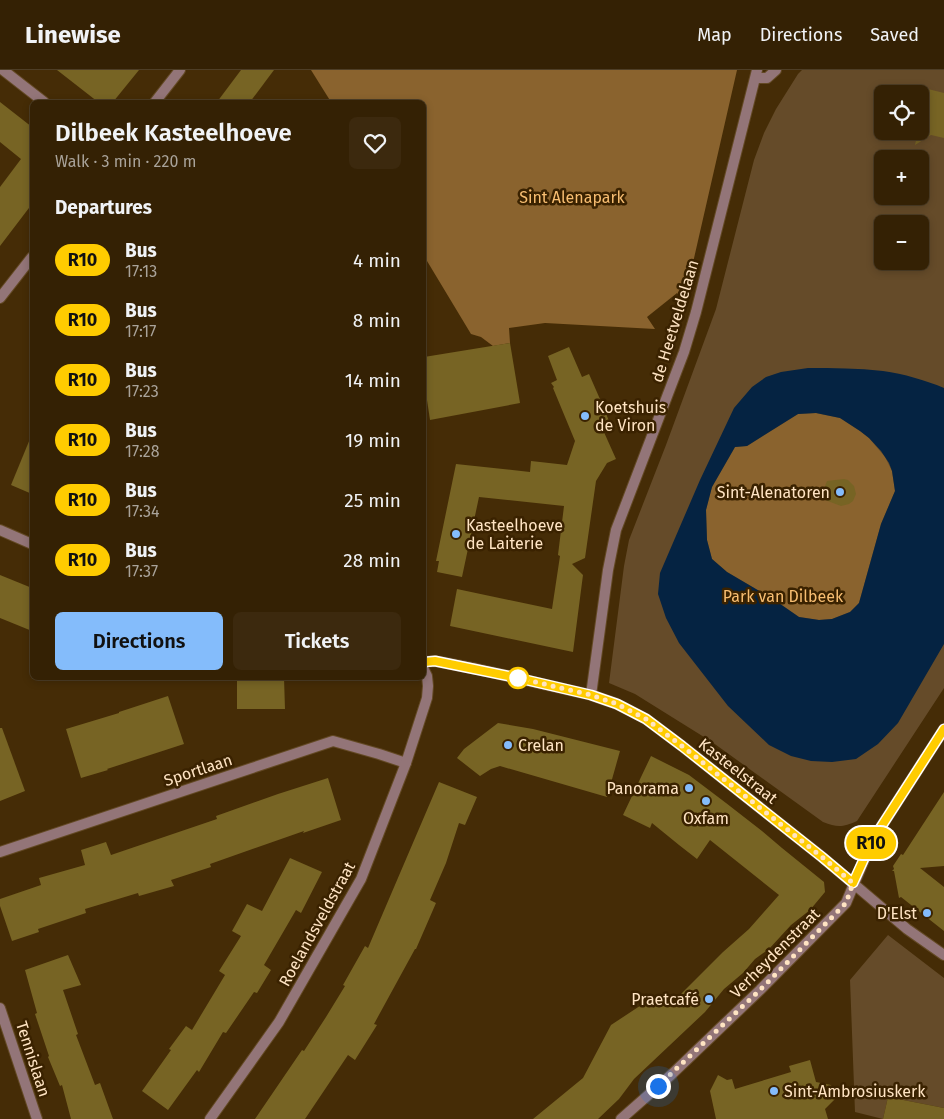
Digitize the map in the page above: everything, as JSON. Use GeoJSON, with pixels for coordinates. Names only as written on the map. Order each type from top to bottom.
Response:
{"type":"FeatureCollection","features":[{"type":"Feature","properties":{"kind":"street"},"geometry":{"type":"LineString","coordinates":[[3,70],[41,100]]}},
{"type":"Feature","properties":{"kind":"street"},"geometry":{"type":"LineString","coordinates":[[157,100],[180,70]]}},
{"type":"Feature","properties":{"kind":"street"},"geometry":{"type":"LineString","coordinates":[[756,74],[767,78],[776,70]]}},
{"type":"Feature","properties":{"kind":"street","name":"de Heetveldelaan"},"geometry":{"type":"LineString","coordinates":[[591,695],[608,570],[616,530],[684,352],[696,312],[756,74]]}},
{"type":"Feature","properties":{"kind":"street"},"geometry":{"type":"LineString","coordinates":[[0,298],[30,260]]}},
{"type":"Feature","properties":{"kind":"street"},"geometry":{"type":"LineString","coordinates":[[0,530],[30,543]]}},
{"type":"Feature","properties":{"kind":"street","name":"Kasteelstraat"},"geometry":{"type":"LineString","coordinates":[[426,662],[435,661],[477,669],[591,695],[617,704],[646,719],[822,857],[907,929],[944,955]]}},
{"type":"Feature","properties":{"kind":"street","name":"Roelandsveldstraat"},"geometry":{"type":"LineString","coordinates":[[210,1119],[279,1022],[361,879],[406,763],[427,698],[426,674]]}},
{"type":"Feature","properties":{"kind":"street","name":"Verheydenstraat"},"geometry":{"type":"LineString","coordinates":[[621,1119],[671,1075],[760,990],[846,903],[872,841],[944,729]]}},
{"type":"Feature","properties":{"kind":"street","name":"Sportlaan"},"geometry":{"type":"LineString","coordinates":[[0,852],[333,741],[406,763]]}},
{"type":"Feature","properties":{"kind":"street","name":"Tennislaan"},"geometry":{"type":"LineString","coordinates":[[0,1008],[37,1119]]}},
{"type":"Feature","properties":{"kind":"green space","name":"Sint Alenapark"},"geometry":{"type":"Polygon","coordinates":[[[311,70],[737,70],[684,302],[677,293],[647,317],[655,329],[545,323],[509,328],[510,343],[493,346],[481,337],[471,334],[426,259],[426,100],[330,100],[311,70]]]}},
{"type":"Feature","properties":{"kind":"green space","name":"Park van Dilbeek"},"geometry":{"type":"Polygon","coordinates":[[[802,70],[944,70],[944,688],[857,821],[840,826],[823,822],[712,742],[635,694],[609,683],[629,540],[716,309],[754,160],[764,133],[776,109],[802,70]]]}},
{"type":"Feature","properties":{"kind":"green space"},"geometry":{"type":"Polygon","coordinates":[[[816,413],[840,418],[869,438],[885,457],[892,471],[895,491],[881,524],[859,603],[850,612],[832,619],[819,620],[799,617],[727,572],[712,559],[707,540],[706,510],[712,487],[735,447],[747,446],[798,414],[816,413]]]}},
{"type":"Feature","properties":{"kind":"green space"},"geometry":{"type":"Polygon","coordinates":[[[888,935],[944,978],[944,1108],[888,1097],[883,1119],[855,1112],[850,980],[888,935]]]}},
{"type":"Feature","properties":{"kind":"water"},"geometry":{"type":"Polygon","coordinates":[[[808,368],[874,370],[907,376],[944,388],[944,644],[898,723],[878,744],[856,759],[832,762],[811,761],[791,756],[769,745],[728,706],[679,643],[666,618],[658,594],[660,573],[700,480],[734,408],[752,387],[766,377],[781,372],[808,368]],[[816,413],[798,414],[747,446],[735,447],[712,487],[706,510],[707,540],[712,559],[727,572],[799,617],[819,620],[832,619],[850,612],[859,603],[881,524],[895,491],[892,471],[881,451],[869,438],[840,418],[816,413]]]}},
{"type":"Feature","properties":{"kind":"building"},"geometry":{"type":"Polygon","coordinates":[[[57,70],[139,70],[115,100],[95,100],[57,70]]]}},
{"type":"Feature","properties":{"kind":"building"},"geometry":{"type":"Polygon","coordinates":[[[241,70],[274,70],[252,100],[218,100],[241,70]]]}},
{"type":"Feature","properties":{"kind":"building"},"geometry":{"type":"Polygon","coordinates":[[[929,89],[944,93],[944,138],[929,136],[929,89]]]}},
{"type":"Feature","properties":{"kind":"building"},"geometry":{"type":"Polygon","coordinates":[[[0,102],[30,125],[30,207],[0,246],[0,187],[21,159],[0,142],[0,102]]]}},
{"type":"Feature","properties":{"kind":"building"},"geometry":{"type":"Polygon","coordinates":[[[916,140],[923,140],[915,145],[916,140]]]}},
{"type":"Feature","properties":{"kind":"building"},"geometry":{"type":"Polygon","coordinates":[[[510,343],[520,403],[430,420],[426,393],[426,357],[510,343]]]}},
{"type":"Feature","properties":{"kind":"building"},"geometry":{"type":"Polygon","coordinates":[[[569,347],[582,377],[589,374],[603,406],[611,426],[603,430],[616,459],[607,463],[596,481],[585,558],[572,564],[583,575],[573,652],[450,626],[457,589],[552,609],[560,556],[558,555],[564,506],[479,497],[462,577],[437,572],[439,561],[436,561],[456,464],[530,472],[531,461],[567,465],[575,441],[551,383],[557,380],[548,356],[569,347]]]}},
{"type":"Feature","properties":{"kind":"building"},"geometry":{"type":"Polygon","coordinates":[[[30,439],[30,493],[11,485],[30,439]]]}},
{"type":"Feature","properties":{"kind":"building","name":"Sint-Alenatoren"},"geometry":{"type":"Polygon","coordinates":[[[844,479],[854,486],[856,494],[853,501],[841,506],[825,500],[823,494],[827,481],[844,479]]]}},
{"type":"Feature","properties":{"kind":"building"},"geometry":{"type":"Polygon","coordinates":[[[0,575],[30,587],[30,630],[0,618],[0,575]]]}},
{"type":"Feature","properties":{"kind":"building"},"geometry":{"type":"Polygon","coordinates":[[[237,680],[284,680],[285,709],[237,709],[237,680]]]}},
{"type":"Feature","properties":{"kind":"building"},"geometry":{"type":"Polygon","coordinates":[[[168,696],[184,744],[81,778],[66,729],[168,696]]]}},
{"type":"Feature","properties":{"kind":"building"},"geometry":{"type":"Polygon","coordinates":[[[498,723],[533,729],[620,751],[607,797],[500,766],[480,776],[457,758],[464,749],[498,723]]]}},
{"type":"Feature","properties":{"kind":"building"},"geometry":{"type":"Polygon","coordinates":[[[0,728],[2,728],[25,791],[0,801],[0,728]]]}},
{"type":"Feature","properties":{"kind":"building"},"geometry":{"type":"Polygon","coordinates":[[[651,756],[689,775],[762,831],[824,882],[825,892],[810,910],[791,925],[769,949],[755,959],[743,973],[724,989],[705,1012],[634,1079],[619,1099],[598,1119],[533,1119],[583,1078],[611,1025],[658,994],[669,1006],[749,929],[779,895],[710,840],[697,859],[652,823],[650,828],[623,815],[651,756]]]}},
{"type":"Feature","properties":{"kind":"building"},"geometry":{"type":"Polygon","coordinates":[[[328,778],[341,820],[210,864],[211,867],[171,880],[174,886],[139,896],[138,893],[85,909],[86,913],[38,929],[39,932],[12,941],[0,906],[0,899],[41,885],[39,878],[85,865],[81,850],[106,842],[111,855],[217,819],[216,816],[278,794],[328,778]]]}},
{"type":"Feature","properties":{"kind":"building"},"geometry":{"type":"Polygon","coordinates":[[[439,782],[477,797],[465,825],[459,823],[446,863],[430,900],[436,903],[416,949],[374,1024],[377,1025],[355,1060],[348,1055],[305,1119],[255,1119],[326,1017],[345,986],[343,985],[365,946],[368,948],[439,782]]]}},
{"type":"Feature","properties":{"kind":"building"},"geometry":{"type":"Polygon","coordinates":[[[944,792],[944,866],[920,868],[944,887],[944,931],[901,897],[899,898],[894,871],[892,871],[894,869],[893,866],[901,854],[903,855],[944,792]]]}},
{"type":"Feature","properties":{"kind":"building"},"geometry":{"type":"Polygon","coordinates":[[[290,858],[322,872],[301,913],[296,910],[264,965],[271,970],[257,993],[254,992],[226,1033],[223,1032],[199,1072],[197,1070],[168,1110],[142,1091],[186,1026],[192,1030],[225,975],[219,971],[241,936],[232,931],[247,904],[262,911],[290,858]]]}},
{"type":"Feature","properties":{"kind":"building"},"geometry":{"type":"Polygon","coordinates":[[[68,955],[81,985],[63,990],[78,1034],[76,1035],[95,1085],[100,1083],[113,1119],[71,1119],[62,1085],[60,1086],[48,1057],[35,1014],[37,1013],[25,970],[68,955]]]}},
{"type":"Feature","properties":{"kind":"building","name":"Sint-Ambrosiuskerk"},"geometry":{"type":"Polygon","coordinates":[[[810,1060],[816,1082],[831,1085],[835,1099],[825,1109],[828,1119],[716,1119],[710,1091],[718,1075],[727,1080],[732,1079],[735,1089],[791,1072],[789,1066],[810,1060]]]}},
{"type":"Feature","properties":{"kind":"building"},"geometry":{"type":"Polygon","coordinates":[[[888,1097],[944,1108],[944,1119],[883,1119],[888,1097]]]}},
{"type":"Feature","properties":{"kind":"bus line","name":"R10"},"geometry":{"type":"LineString","coordinates":[[426,662],[435,661],[591,695],[617,704],[646,719],[853,883],[872,841],[944,729]]}},
{"type":"Feature","properties":{"kind":"place","name":"Koetshuis de Viron"},"geometry":{"type":"Point","coordinates":[585,416]}},
{"type":"Feature","properties":{"kind":"place","name":"Sint-Alenatoren"},"geometry":{"type":"Point","coordinates":[840,492]}},
{"type":"Feature","properties":{"kind":"place","name":"Kasteelhoeve de Laiterie"},"geometry":{"type":"Point","coordinates":[456,534]}},
{"type":"Feature","properties":{"kind":"place","name":"Crelan"},"geometry":{"type":"Point","coordinates":[508,745]}},
{"type":"Feature","properties":{"kind":"place","name":"Panorama"},"geometry":{"type":"Point","coordinates":[689,788]}},
{"type":"Feature","properties":{"kind":"place","name":"Oxfam"},"geometry":{"type":"Point","coordinates":[706,801]}},
{"type":"Feature","properties":{"kind":"place","name":"D'Elst"},"geometry":{"type":"Point","coordinates":[927,913]}},
{"type":"Feature","properties":{"kind":"place","name":"Praetcafé"},"geometry":{"type":"Point","coordinates":[709,999]}},
{"type":"Feature","properties":{"kind":"place","name":"Sint-Ambrosiuskerk"},"geometry":{"type":"Point","coordinates":[774,1091]}},
{"type":"Feature","properties":{"kind":"route"},"geometry":{"type":"LineString","coordinates":[[518,678],[591,695],[617,704],[646,719],[853,883],[846,903],[760,990],[658,1086]]}}]}
